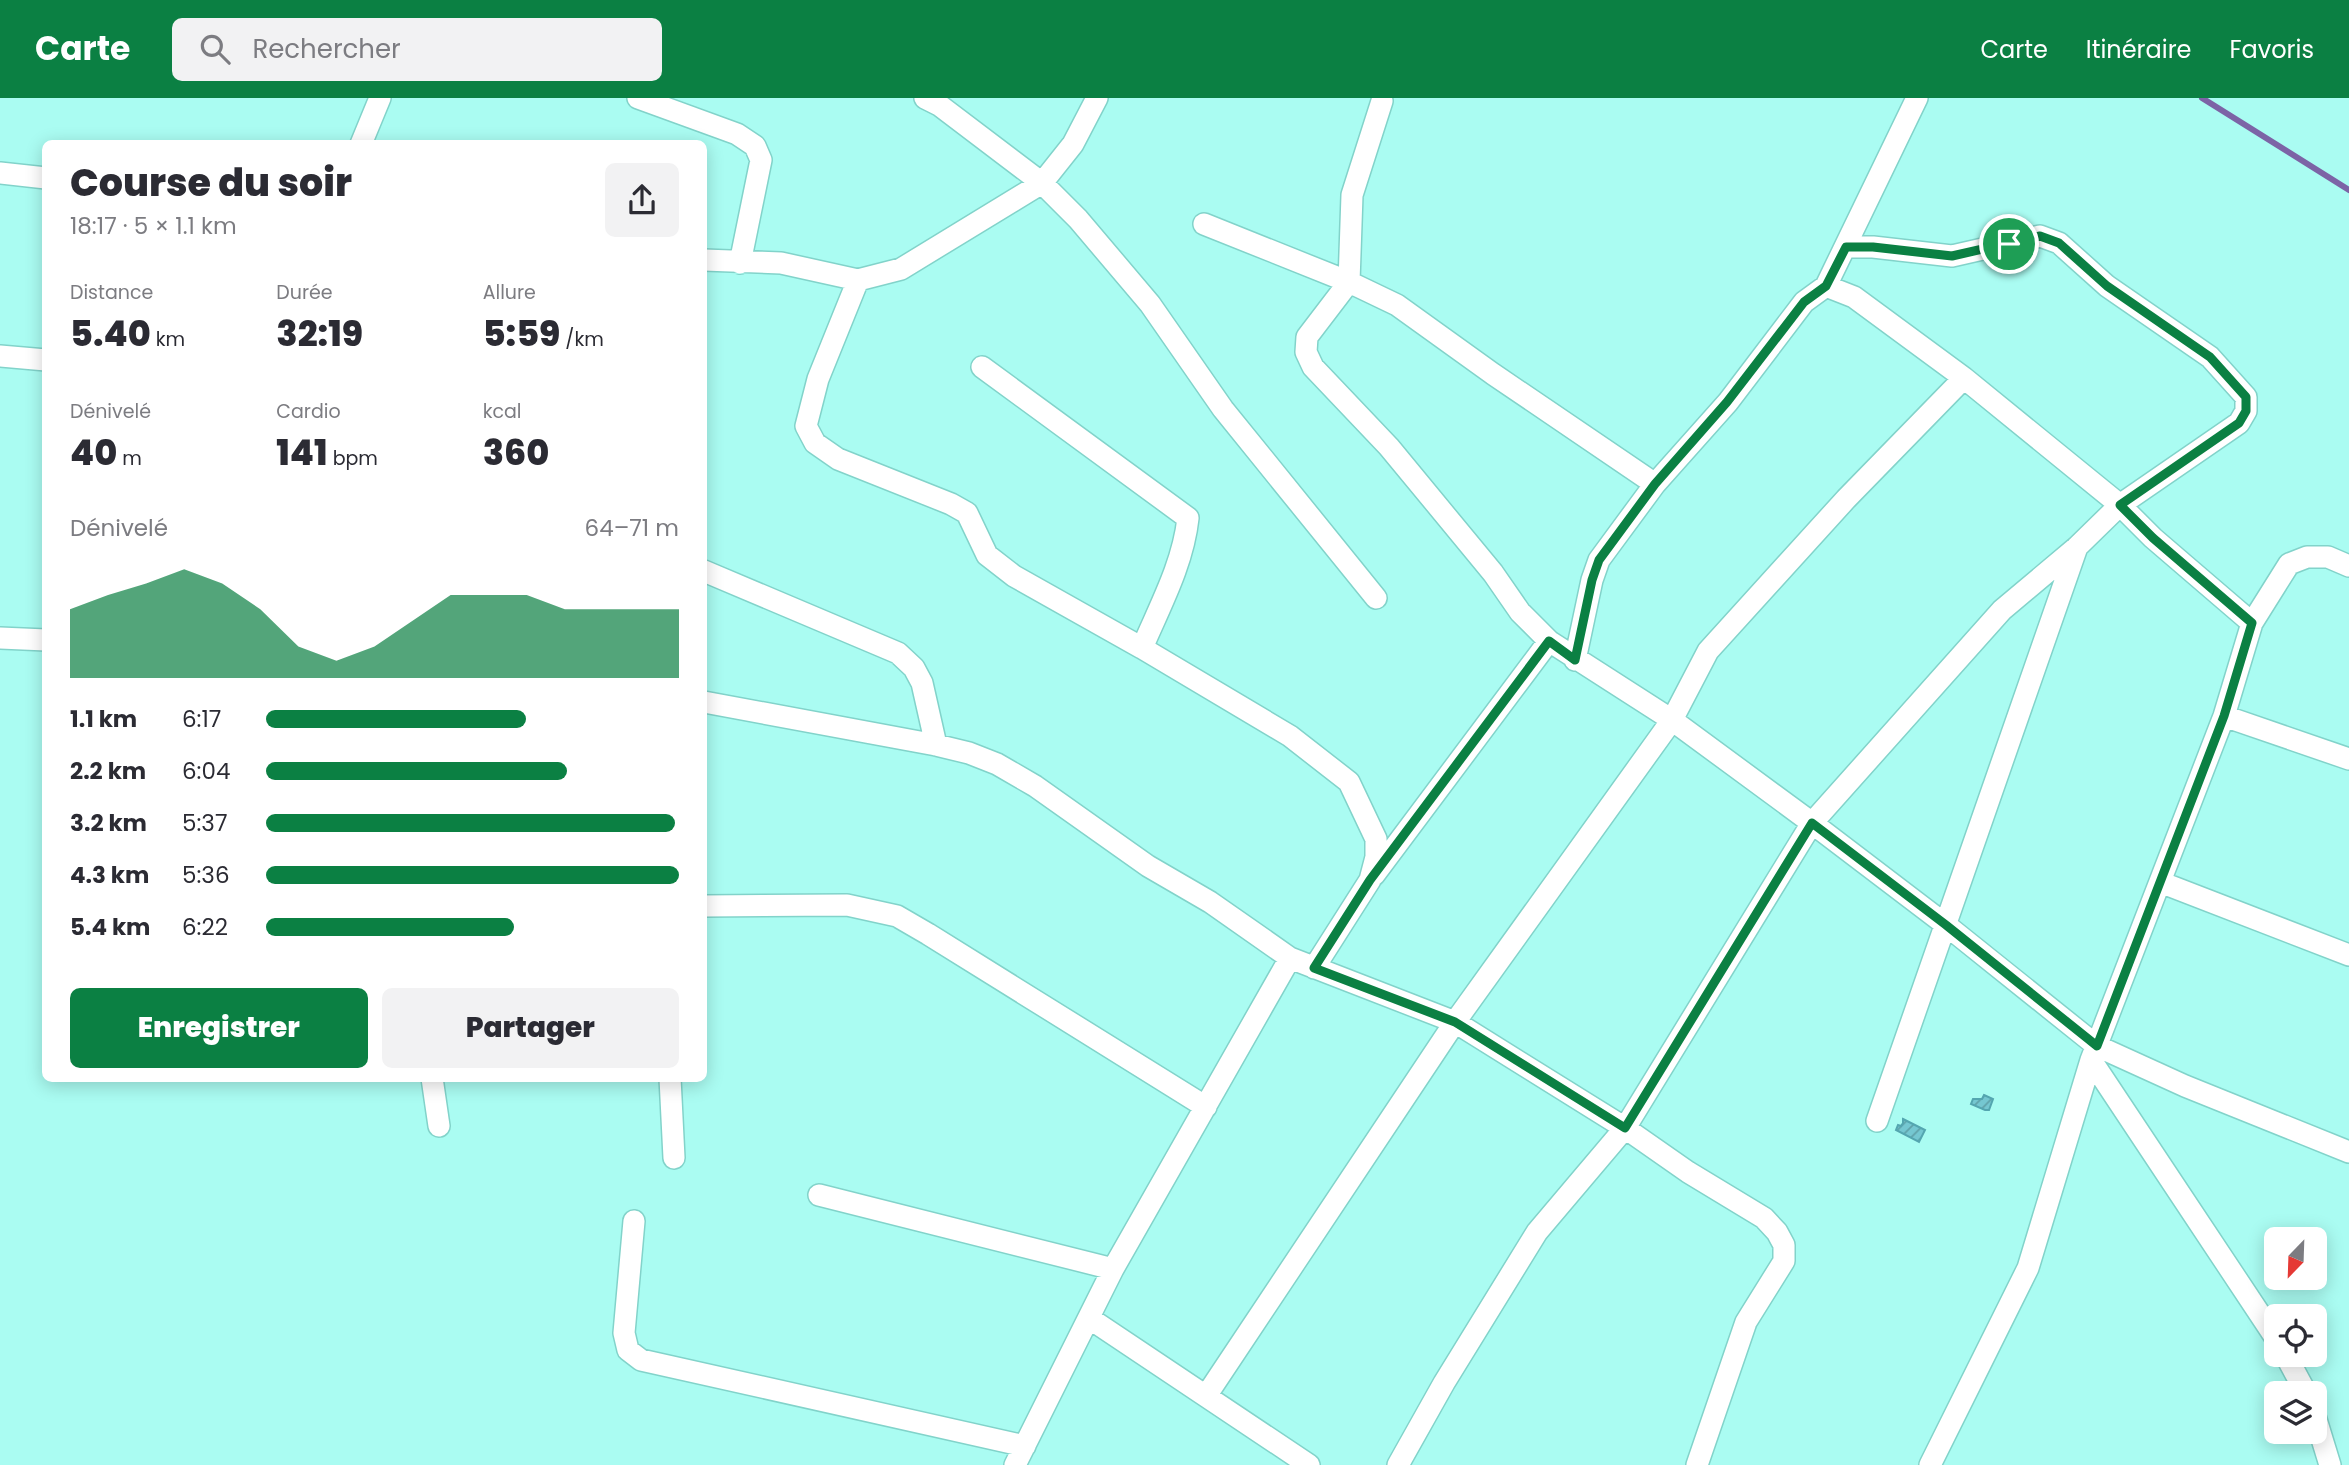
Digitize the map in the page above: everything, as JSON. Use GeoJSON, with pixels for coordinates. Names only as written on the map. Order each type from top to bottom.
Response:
{"type":"FeatureCollection","features":[{"type":"Feature","properties":{"kind":"street"},"geometry":{"type":"LineString","coordinates":[[363,140],[380,98]]}},
{"type":"Feature","properties":{"kind":"street"},"geometry":{"type":"LineString","coordinates":[[638,98],[737,134],[755,146],[761,160],[740,263]]}},
{"type":"Feature","properties":{"kind":"street"},"geometry":{"type":"LineString","coordinates":[[925,98],[939,105],[1042,183],[1078,219],[1150,304],[1223,409],[1376,598]]}},
{"type":"Feature","properties":{"kind":"street"},"geometry":{"type":"LineString","coordinates":[[707,260],[781,262],[858,280],[901,269],[1042,183],[1073,144],[1097,98]]}},
{"type":"Feature","properties":{"kind":"street"},"geometry":{"type":"LineString","coordinates":[[1575,660],[1592,580],[1599,560],[1655,484],[1727,402],[1804,302],[1826,286],[1917,98]]}},
{"type":"Feature","properties":{"kind":"street"},"geometry":{"type":"LineString","coordinates":[[1382,101],[1352,195],[1349,282],[1307,337],[1306,352],[1313,367],[1389,447],[1493,573],[1520,612],[1549,641],[1672,720],[1812,823],[1946,925],[2094,1053],[2264,1319]]}},
{"type":"Feature","properties":{"kind":"street"},"geometry":{"type":"LineString","coordinates":[[0,173],[42,178]]}},
{"type":"Feature","properties":{"kind":"street"},"geometry":{"type":"LineString","coordinates":[[1204,224],[1349,282],[1397,305],[1655,484]]}},
{"type":"Feature","properties":{"kind":"street"},"geometry":{"type":"LineString","coordinates":[[1398,1465],[1444,1384],[1538,1232],[1625,1128],[1812,823],[2002,610],[2077,547],[2120,505],[2239,423],[2246,411],[2246,397],[2210,357],[2107,286],[2059,243],[2040,236],[1952,256],[1873,247],[1846,247]]}},
{"type":"Feature","properties":{"kind":"street"},"geometry":{"type":"LineString","coordinates":[[858,280],[818,379],[806,426],[815,443],[838,458],[967,513],[987,555],[1014,576],[1290,736],[1349,782],[1376,839],[1376,857],[1370,880]]}},
{"type":"Feature","properties":{"kind":"street"},"geometry":{"type":"LineString","coordinates":[[1826,286],[1854,297],[1964,378],[2120,505],[2153,538],[2252,623]]}},
{"type":"Feature","properties":{"kind":"street"},"geometry":{"type":"LineString","coordinates":[[0,356],[42,360]]}},
{"type":"Feature","properties":{"kind":"street"},"geometry":{"type":"LineString","coordinates":[[982,367],[1188,518],[1187,533],[1175,572],[1142,648]]}},
{"type":"Feature","properties":{"kind":"street"},"geometry":{"type":"LineString","coordinates":[[1206,1396],[1455,1022],[1672,720],[1709,652],[1846,499],[1964,378]]}},
{"type":"Feature","properties":{"kind":"street"},"geometry":{"type":"LineString","coordinates":[[1877,1121],[2077,547]]}},
{"type":"Feature","properties":{"kind":"street"},"geometry":{"type":"LineString","coordinates":[[1930,1465],[2028,1268],[2094,1053],[2224,716],[2252,623],[2289,564],[2307,557],[2328,557],[2349,566]]}},
{"type":"Feature","properties":{"kind":"street"},"geometry":{"type":"LineString","coordinates":[[707,572],[898,653],[915,668],[922,683],[936,746]]}},
{"type":"Feature","properties":{"kind":"street"},"geometry":{"type":"LineString","coordinates":[[0,638],[42,640]]}},
{"type":"Feature","properties":{"kind":"street"},"geometry":{"type":"LineString","coordinates":[[1314,968],[1370,880],[1549,641]]}},
{"type":"Feature","properties":{"kind":"street"},"geometry":{"type":"LineString","coordinates":[[707,703],[936,746],[969,753],[997,764],[1035,786],[1148,866],[1210,902],[1290,958],[1455,1022],[1764,1219],[1777,1232],[1784,1245],[1784,1261],[1746,1322],[1697,1465]]}},
{"type":"Feature","properties":{"kind":"street"},"geometry":{"type":"LineString","coordinates":[[2224,716],[2349,760]]}},
{"type":"Feature","properties":{"kind":"street"},"geometry":{"type":"LineString","coordinates":[[2160,882],[2349,955]]}},
{"type":"Feature","properties":{"kind":"street"},"geometry":{"type":"LineString","coordinates":[[707,906],[847,905],[897,916],[1206,1107]]}},
{"type":"Feature","properties":{"kind":"street"},"geometry":{"type":"LineString","coordinates":[[634,1221],[624,1333],[628,1350],[641,1360],[1020,1455],[1113,1269],[1290,958]]}},
{"type":"Feature","properties":{"kind":"street"},"geometry":{"type":"LineString","coordinates":[[2094,1053],[2185,1086],[2349,1152]]}},
{"type":"Feature","properties":{"kind":"street"},"geometry":{"type":"LineString","coordinates":[[433,1082],[439,1126]]}},
{"type":"Feature","properties":{"kind":"street"},"geometry":{"type":"LineString","coordinates":[[670,1082],[674,1158]]}},
{"type":"Feature","properties":{"kind":"street"},"geometry":{"type":"LineString","coordinates":[[819,1195],[1113,1269]]}},
{"type":"Feature","properties":{"kind":"street"},"geometry":{"type":"LineString","coordinates":[[1089,1318],[1309,1465]]}},
{"type":"Feature","properties":{"kind":"street"},"geometry":{"type":"LineString","coordinates":[[2323,1444],[2329,1465]]}},
{"type":"Feature","properties":{"kind":"building"},"geometry":{"type":"Polygon","coordinates":[[[1984,1095],[1993,1099],[1989,1110],[1971,1104],[1973,1099],[1982,1099],[1984,1095]]]}},
{"type":"Feature","properties":{"kind":"building"},"geometry":{"type":"Polygon","coordinates":[[[1903,1119],[1925,1130],[1919,1142],[1896,1130],[1898,1125],[1903,1123],[1903,1119]]]}},
{"type":"Feature","properties":{"kind":"waterway"},"geometry":{"type":"LineString","coordinates":[[2202,98],[2349,190]]}},
{"type":"Feature","properties":{"kind":"route"},"geometry":{"type":"LineString","coordinates":[[2040,236],[2059,243],[2107,286],[2210,357],[2246,397],[2246,411],[2239,423],[2120,505],[2153,538],[2252,623],[2224,716],[2097,1046],[1946,925],[1812,823],[1625,1128],[1455,1022],[1314,968],[1370,880],[1549,641],[1575,660],[1592,580],[1599,560],[1655,484],[1727,402],[1804,302],[1826,286],[1846,247],[1873,247],[1952,256],[2009,244],[2040,236]]}}]}
